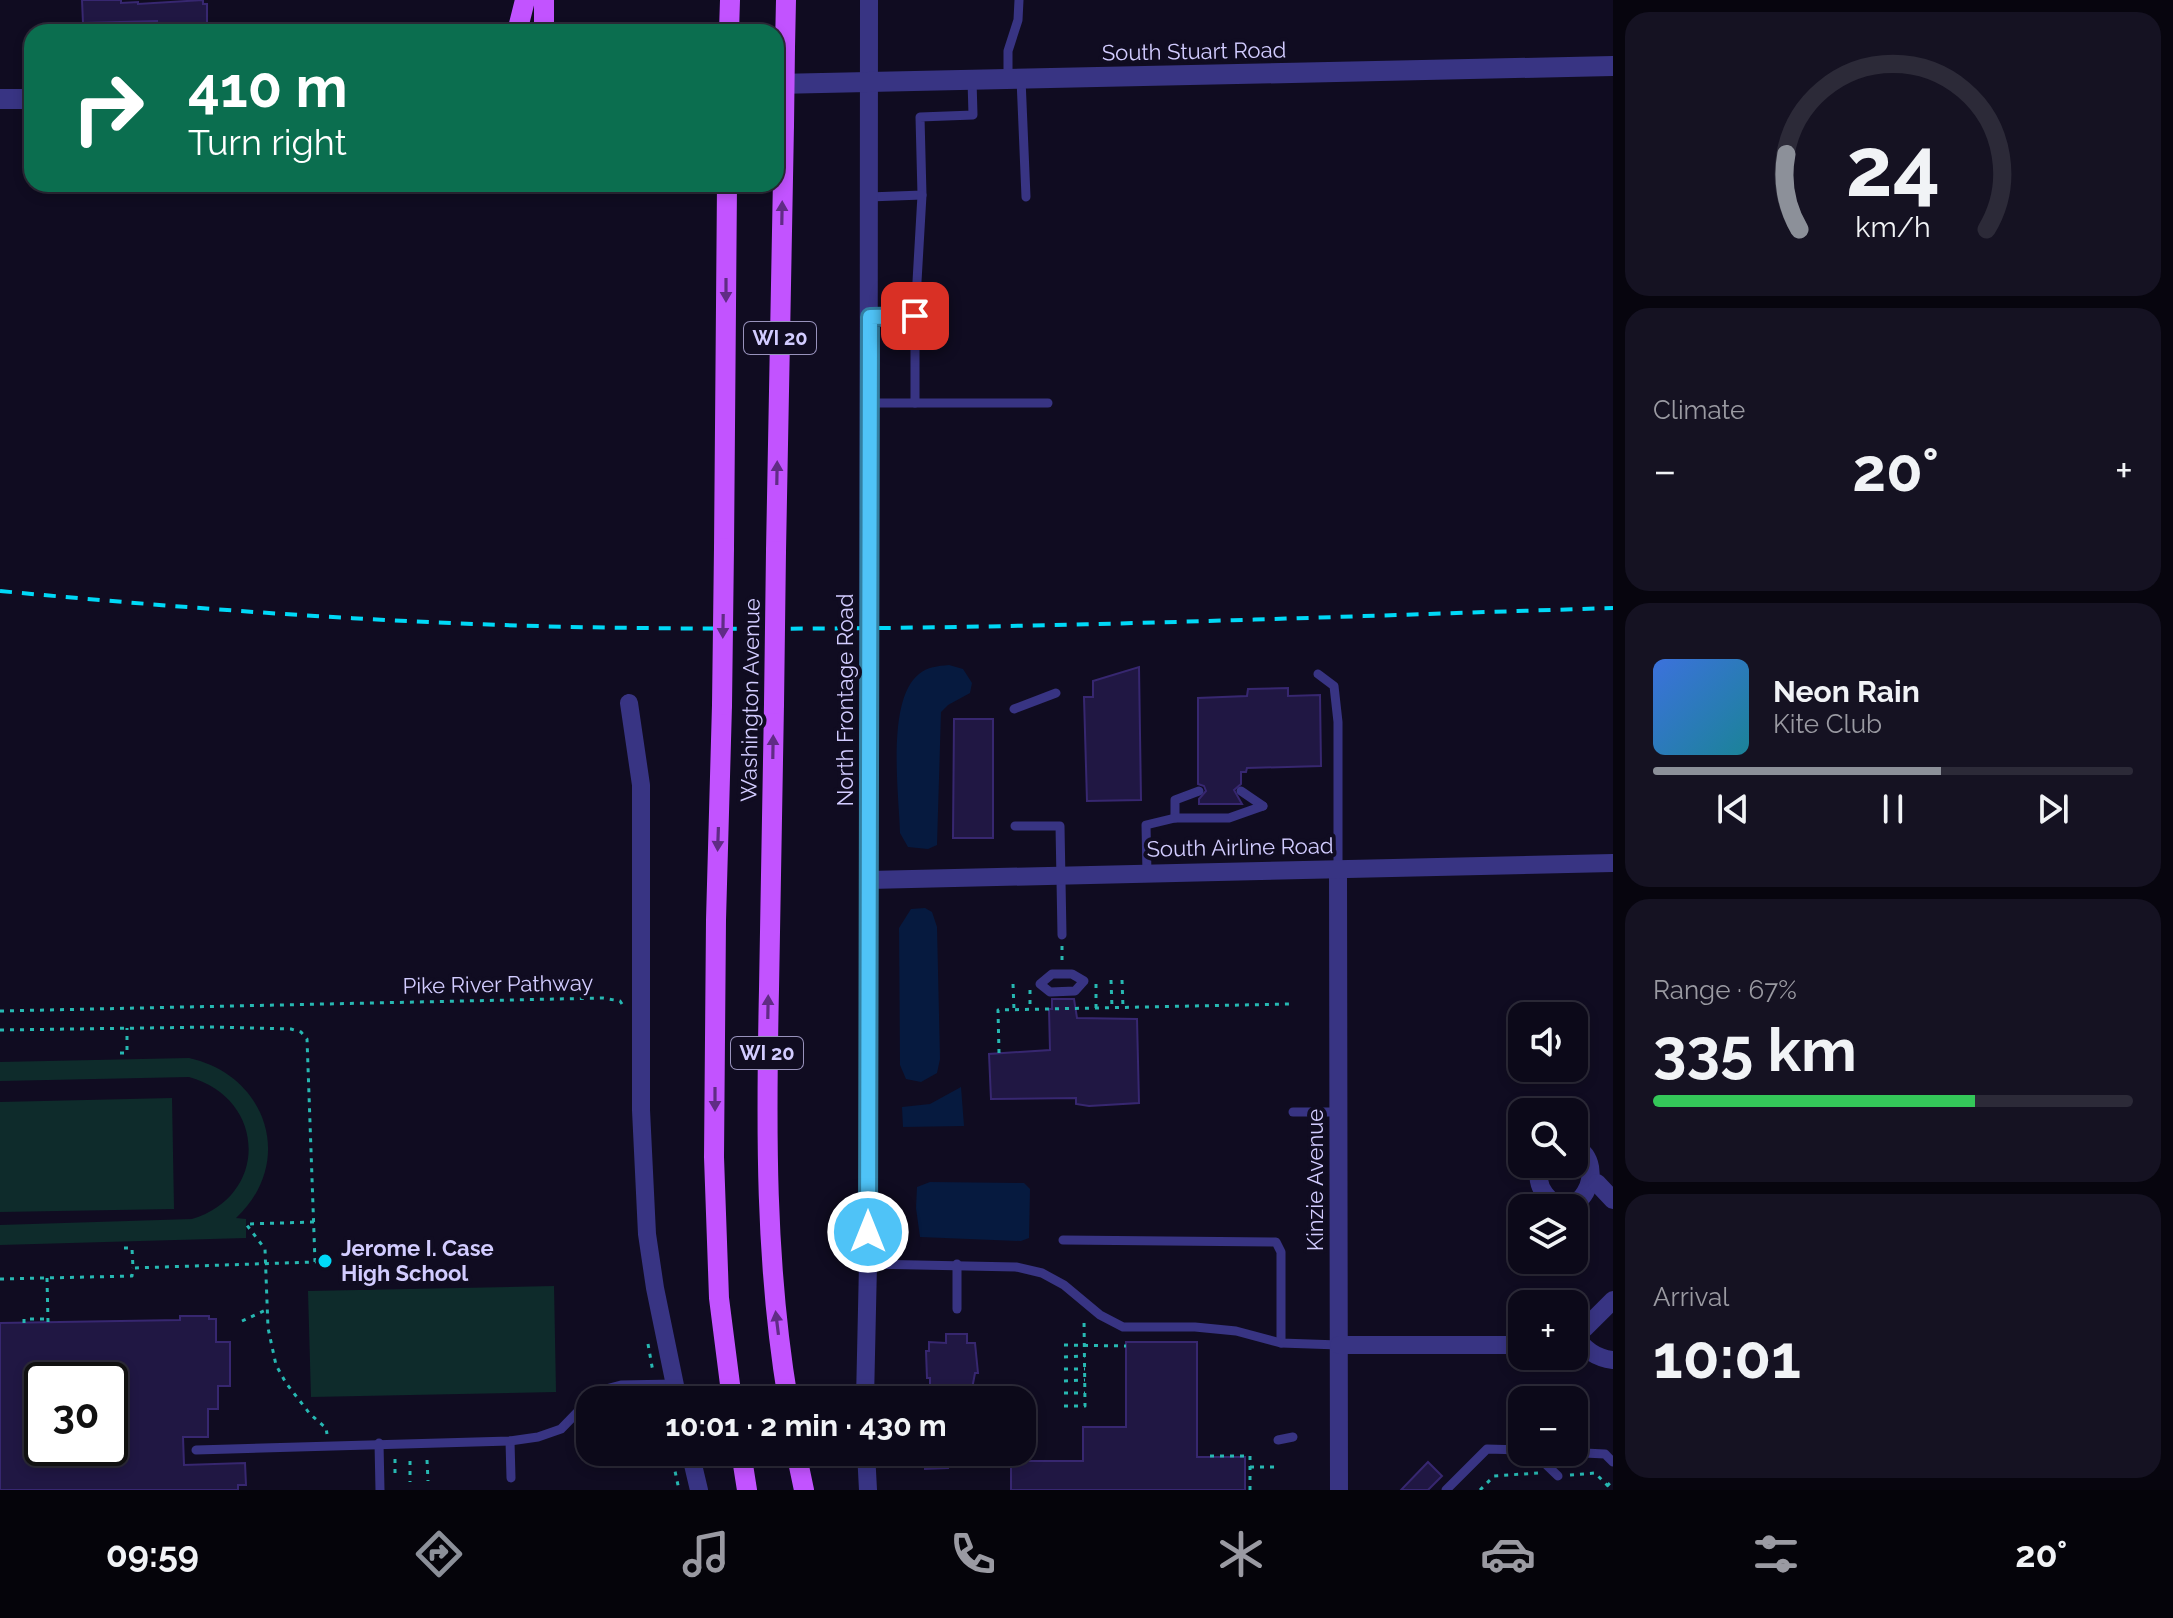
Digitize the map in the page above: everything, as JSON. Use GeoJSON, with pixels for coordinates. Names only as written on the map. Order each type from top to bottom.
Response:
{"type":"FeatureCollection","features":[{"type":"Feature","properties":{"kind":"main road"},"geometry":{"type":"LineString","coordinates":[[520,24],[528,0]]}},
{"type":"Feature","properties":{"kind":"main road"},"geometry":{"type":"LineString","coordinates":[[528,0],[529,24]]}},
{"type":"Feature","properties":{"kind":"main road"},"geometry":{"type":"LineString","coordinates":[[544,0],[544,24]]}},
{"type":"Feature","properties":{"kind":"main road"},"geometry":{"type":"LineString","coordinates":[[729,24],[730,0]]}},
{"type":"Feature","properties":{"kind":"main road","name":"Washington Avenue"},"geometry":{"type":"LineString","coordinates":[[784,125],[786,0]]}},
{"type":"Feature","properties":{"kind":"main road","name":"Washington Avenue"},"geometry":{"type":"LineString","coordinates":[[727,192],[714,1157],[719,1298],[730,1386]]}},
{"type":"Feature","properties":{"kind":"main road","name":"Washington Avenue"},"geometry":{"type":"LineString","coordinates":[[783,192],[767,1094],[772,1286],[786,1386]]}},
{"type":"Feature","properties":{"kind":"main road"},"geometry":{"type":"LineString","coordinates":[[743,1466],[747,1490]]}},
{"type":"Feature","properties":{"kind":"main road"},"geometry":{"type":"LineString","coordinates":[[799,1466],[804,1490]]}},
{"type":"Feature","properties":{"kind":"street","name":"North Frontage Road"},"geometry":{"type":"LineString","coordinates":[[865,1386],[869,0]]}},
{"type":"Feature","properties":{"kind":"street","name":"South Stuart Road"},"geometry":{"type":"LineString","coordinates":[[784,84],[1613,66]]}},
{"type":"Feature","properties":{"kind":"street"},"geometry":{"type":"LineString","coordinates":[[0,99],[24,99]]}},
{"type":"Feature","properties":{"kind":"street"},"geometry":{"type":"LineString","coordinates":[[629,703],[641,785],[641,1095],[647,1234],[675,1386]]}},
{"type":"Feature","properties":{"kind":"street","name":"South Airline Road"},"geometry":{"type":"LineString","coordinates":[[869,880],[1613,863]]}},
{"type":"Feature","properties":{"kind":"street","name":"Kinzie Avenue"},"geometry":{"type":"LineString","coordinates":[[1338,869],[1339,1490]]}},
{"type":"Feature","properties":{"kind":"street"},"geometry":{"type":"LineString","coordinates":[[1539,1178],[1542,1191],[1557,1204],[1577,1204],[1586,1200],[1597,1183],[1598,1174],[1588,1154]]}},
{"type":"Feature","properties":{"kind":"street"},"geometry":{"type":"LineString","coordinates":[[1597,1183],[1613,1200]]}},
{"type":"Feature","properties":{"kind":"street"},"geometry":{"type":"LineString","coordinates":[[1588,1325],[1613,1300]]}},
{"type":"Feature","properties":{"kind":"street"},"geometry":{"type":"LineString","coordinates":[[1339,1345],[1508,1345]]}},
{"type":"Feature","properties":{"kind":"street"},"geometry":{"type":"LineString","coordinates":[[1588,1351],[1613,1360]]}},
{"type":"Feature","properties":{"kind":"street"},"geometry":{"type":"LineString","coordinates":[[693,1466],[699,1490]]}},
{"type":"Feature","properties":{"kind":"street"},"geometry":{"type":"LineString","coordinates":[[867,1466],[868,1490]]}},
{"type":"Feature","properties":{"kind":"lane"},"geometry":{"type":"LineString","coordinates":[[1019,0],[1018,20],[1008,51],[1015,80],[1026,197]]}},
{"type":"Feature","properties":{"kind":"lane"},"geometry":{"type":"LineString","coordinates":[[915,403],[915,316],[922,195],[920,117],[973,115],[972,80]]}},
{"type":"Feature","properties":{"kind":"lane"},"geometry":{"type":"LineString","coordinates":[[869,197],[922,195]]}},
{"type":"Feature","properties":{"kind":"lane"},"geometry":{"type":"LineString","coordinates":[[870,317],[915,316]]}},
{"type":"Feature","properties":{"kind":"lane"},"geometry":{"type":"LineString","coordinates":[[870,403],[1048,403]]}},
{"type":"Feature","properties":{"kind":"lane"},"geometry":{"type":"LineString","coordinates":[[1318,674],[1334,686],[1338,722],[1338,869]]}},
{"type":"Feature","properties":{"kind":"lane"},"geometry":{"type":"LineString","coordinates":[[1014,709],[1056,693]]}},
{"type":"Feature","properties":{"kind":"lane"},"geometry":{"type":"LineString","coordinates":[[1175,818],[1175,800],[1199,791]]}},
{"type":"Feature","properties":{"kind":"lane"},"geometry":{"type":"LineString","coordinates":[[1147,874],[1146,825],[1175,818],[1229,818],[1263,806],[1241,791]]}},
{"type":"Feature","properties":{"kind":"lane"},"geometry":{"type":"LineString","coordinates":[[1015,826],[1060,826],[1062,935]]}},
{"type":"Feature","properties":{"kind":"lane"},"geometry":{"type":"LineString","coordinates":[[1293,1112],[1339,1112]]}},
{"type":"Feature","properties":{"kind":"lane"},"geometry":{"type":"LineString","coordinates":[[1063,1240],[1276,1242],[1281,1252],[1281,1343]]}},
{"type":"Feature","properties":{"kind":"lane"},"geometry":{"type":"LineString","coordinates":[[868,1264],[1016,1267],[1042,1273],[1064,1285],[1100,1315],[1123,1327],[1195,1327],[1236,1331],[1281,1343],[1339,1345]]}},
{"type":"Feature","properties":{"kind":"lane"},"geometry":{"type":"LineString","coordinates":[[957,1264],[957,1309]]}},
{"type":"Feature","properties":{"kind":"lane"},"geometry":{"type":"LineString","coordinates":[[196,1450],[510,1441],[538,1437],[561,1429],[576,1414]]}},
{"type":"Feature","properties":{"kind":"lane"},"geometry":{"type":"LineString","coordinates":[[1278,1440],[1293,1437]]}},
{"type":"Feature","properties":{"kind":"lane"},"geometry":{"type":"LineString","coordinates":[[510,1441],[511,1478]]}},
{"type":"Feature","properties":{"kind":"lane"},"geometry":{"type":"LineString","coordinates":[[379,1443],[380,1490]]}},
{"type":"Feature","properties":{"kind":"lane"},"geometry":{"type":"LineString","coordinates":[[1446,1490],[1487,1449],[1508,1450]]}},
{"type":"Feature","properties":{"kind":"lane"},"geometry":{"type":"LineString","coordinates":[[1588,1453],[1605,1454],[1613,1462]]}},
{"type":"Feature","properties":{"kind":"lane"},"geometry":{"type":"LineString","coordinates":[[1548,1466],[1558,1476]]}},
{"type":"Feature","properties":{"kind":"path"},"geometry":{"type":"LineString","coordinates":[[1062,935],[1062,974]]}},
{"type":"Feature","properties":{"kind":"path"},"geometry":{"type":"LineString","coordinates":[[1111,980],[1112,1008]]}},
{"type":"Feature","properties":{"kind":"path"},"geometry":{"type":"LineString","coordinates":[[1122,980],[1123,1008]]}},
{"type":"Feature","properties":{"kind":"path"},"geometry":{"type":"LineString","coordinates":[[1095,981],[1096,1008]]}},
{"type":"Feature","properties":{"kind":"path"},"geometry":{"type":"LineString","coordinates":[[1013,984],[1014,1010]]}},
{"type":"Feature","properties":{"kind":"path"},"geometry":{"type":"LineString","coordinates":[[1029,984],[1030,1010]]}},
{"type":"Feature","properties":{"kind":"path","name":"Pike River Pathway"},"geometry":{"type":"LineString","coordinates":[[0,1011],[603,998],[620,1001],[628,1015]]}},
{"type":"Feature","properties":{"kind":"path"},"geometry":{"type":"LineString","coordinates":[[999,1053],[998,1010],[1290,1004]]}},
{"type":"Feature","properties":{"kind":"path"},"geometry":{"type":"LineString","coordinates":[[0,1030],[215,1027],[301,1032],[307,1039],[315,1262],[133,1268]]}},
{"type":"Feature","properties":{"kind":"path"},"geometry":{"type":"LineString","coordinates":[[120,1053],[127,1053],[127,1028]]}},
{"type":"Feature","properties":{"kind":"path"},"geometry":{"type":"LineString","coordinates":[[314,1222],[246,1224],[265,1249],[268,1328],[276,1365],[310,1414],[326,1428],[327,1434]]}},
{"type":"Feature","properties":{"kind":"path"},"geometry":{"type":"LineString","coordinates":[[0,1279],[132,1276],[132,1248],[124,1248]]}},
{"type":"Feature","properties":{"kind":"path"},"geometry":{"type":"LineString","coordinates":[[24,1323],[24,1319],[48,1320],[47,1278]]}},
{"type":"Feature","properties":{"kind":"path"},"geometry":{"type":"LineString","coordinates":[[242,1321],[268,1309]]}},
{"type":"Feature","properties":{"kind":"path"},"geometry":{"type":"LineString","coordinates":[[1064,1406],[1085,1406],[1084,1319]]}},
{"type":"Feature","properties":{"kind":"path"},"geometry":{"type":"LineString","coordinates":[[646,1332],[653,1374]]}},
{"type":"Feature","properties":{"kind":"path"},"geometry":{"type":"LineString","coordinates":[[1064,1345],[1126,1346]]}},
{"type":"Feature","properties":{"kind":"path"},"geometry":{"type":"LineString","coordinates":[[1064,1357],[1085,1356]]}},
{"type":"Feature","properties":{"kind":"path"},"geometry":{"type":"LineString","coordinates":[[1064,1369],[1085,1369]]}},
{"type":"Feature","properties":{"kind":"path"},"geometry":{"type":"LineString","coordinates":[[1064,1381],[1085,1380]]}},
{"type":"Feature","properties":{"kind":"path"},"geometry":{"type":"LineString","coordinates":[[1064,1393],[1085,1393]]}},
{"type":"Feature","properties":{"kind":"path"},"geometry":{"type":"LineString","coordinates":[[395,1473],[396,1453]]}},
{"type":"Feature","properties":{"kind":"path"},"geometry":{"type":"LineString","coordinates":[[1210,1456],[1250,1456],[1250,1490]]}},
{"type":"Feature","properties":{"kind":"path"},"geometry":{"type":"LineString","coordinates":[[427,1460],[428,1481]]}},
{"type":"Feature","properties":{"kind":"path"},"geometry":{"type":"LineString","coordinates":[[410,1461],[410,1482]]}},
{"type":"Feature","properties":{"kind":"path"},"geometry":{"type":"LineString","coordinates":[[674,1466],[679,1490]]}},
{"type":"Feature","properties":{"kind":"path"},"geometry":{"type":"LineString","coordinates":[[1250,1467],[1278,1467]]}},
{"type":"Feature","properties":{"kind":"path"},"geometry":{"type":"LineString","coordinates":[[1607,1486],[1613,1480]]}},
{"type":"Feature","properties":{"kind":"green space"},"geometry":{"type":"Polygon","coordinates":[[[189,1058],[216,1067],[238,1082],[254,1101],[264,1123],[268,1147],[265,1172],[254,1196],[236,1218],[246,1219],[246,1238],[0,1245],[0,1225],[192,1219],[217,1207],[235,1190],[246,1169],[249,1147],[244,1125],[233,1105],[214,1088],[189,1077],[0,1081],[0,1062],[189,1058]]]}},
{"type":"Feature","properties":{"kind":"green space"},"geometry":{"type":"Polygon","coordinates":[[[172,1098],[174,1209],[0,1212],[0,1102],[172,1098]]]}},
{"type":"Feature","properties":{"kind":"green space"},"geometry":{"type":"Polygon","coordinates":[[[554,1286],[556,1392],[311,1397],[308,1291],[554,1286]]]}},
{"type":"Feature","properties":{"kind":"water"},"geometry":{"type":"Polygon","coordinates":[[[949,665],[963,669],[972,683],[970,693],[941,712],[937,845],[928,849],[908,847],[900,833],[897,772],[898,725],[902,704],[919,674],[929,668],[949,665]]]}},
{"type":"Feature","properties":{"kind":"water"},"geometry":{"type":"Polygon","coordinates":[[[925,908],[932,912],[937,927],[940,1059],[937,1073],[921,1082],[906,1079],[900,1065],[899,928],[911,909],[925,908]]]}},
{"type":"Feature","properties":{"kind":"water"},"geometry":{"type":"Polygon","coordinates":[[[961,1087],[964,1126],[903,1127],[902,1107],[930,1104],[961,1087]]]}},
{"type":"Feature","properties":{"kind":"water"},"geometry":{"type":"Polygon","coordinates":[[[930,1182],[1024,1183],[1030,1189],[1029,1238],[1021,1241],[920,1237],[917,1187],[930,1182]]]}},
{"type":"Feature","properties":{"kind":"building"},"geometry":{"type":"Polygon","coordinates":[[[82,0],[121,0],[121,3],[138,4],[203,0],[203,4],[207,4],[207,24],[157,24],[157,21],[83,23],[82,0]]]}},
{"type":"Feature","properties":{"kind":"building"},"geometry":{"type":"Polygon","coordinates":[[[1139,667],[1141,800],[1087,801],[1084,697],[1093,697],[1093,681],[1139,667]]]}},
{"type":"Feature","properties":{"kind":"building"},"geometry":{"type":"Polygon","coordinates":[[[1288,688],[1288,696],[1320,695],[1321,766],[1247,768],[1246,772],[1241,772],[1241,784],[1234,790],[1242,804],[1199,804],[1206,791],[1204,786],[1198,784],[1198,698],[1247,696],[1248,689],[1288,688]]]}},
{"type":"Feature","properties":{"kind":"building"},"geometry":{"type":"Polygon","coordinates":[[[954,719],[993,719],[993,838],[953,838],[954,719]]]}},
{"type":"Feature","properties":{"kind":"building"},"geometry":{"type":"Polygon","coordinates":[[[1052,999],[1074,999],[1077,1018],[1137,1019],[1139,1103],[1089,1106],[1076,1104],[1076,1098],[991,1099],[989,1054],[1050,1050],[1049,1009],[1052,1009],[1052,999]]]}},
{"type":"Feature","properties":{"kind":"building"},"geometry":{"type":"Polygon","coordinates":[[[180,1316],[209,1316],[209,1319],[216,1319],[216,1342],[230,1342],[230,1386],[218,1386],[218,1409],[208,1409],[208,1437],[183,1437],[184,1465],[245,1463],[246,1485],[238,1485],[238,1490],[0,1490],[0,1323],[180,1320],[180,1316]]]}},
{"type":"Feature","properties":{"kind":"building"},"geometry":{"type":"Polygon","coordinates":[[[946,1334],[967,1334],[967,1343],[975,1343],[978,1373],[975,1373],[973,1386],[930,1386],[926,1351],[929,1351],[929,1342],[946,1343],[946,1334]]]}},
{"type":"Feature","properties":{"kind":"building"},"geometry":{"type":"Polygon","coordinates":[[[1126,1342],[1197,1342],[1197,1457],[1245,1457],[1245,1490],[1011,1490],[1011,1466],[1036,1466],[1036,1461],[1083,1461],[1083,1427],[1126,1427],[1126,1342]]]}},
{"type":"Feature","properties":{"kind":"building"},"geometry":{"type":"Polygon","coordinates":[[[1428,1462],[1442,1476],[1428,1490],[1401,1490],[1428,1462]]]}},
{"type":"Feature","properties":{"kind":"building"},"geometry":{"type":"Polygon","coordinates":[[[925,1466],[948,1466],[948,1468],[925,1469],[925,1466]]]}},
{"type":"Feature","properties":{"kind":"railway"},"geometry":{"type":"LineString","coordinates":[[0,591],[320,616],[640,628],[1005,626],[1613,608]]}},
{"type":"Feature","properties":{"kind":"place","name":"Jerome I. Case High School"},"geometry":{"type":"Point","coordinates":[325,1261]}},
{"type":"Feature","properties":{"kind":"route"},"geometry":{"type":"LineString","coordinates":[[868,1232],[870,317],[915,316]]}}]}
